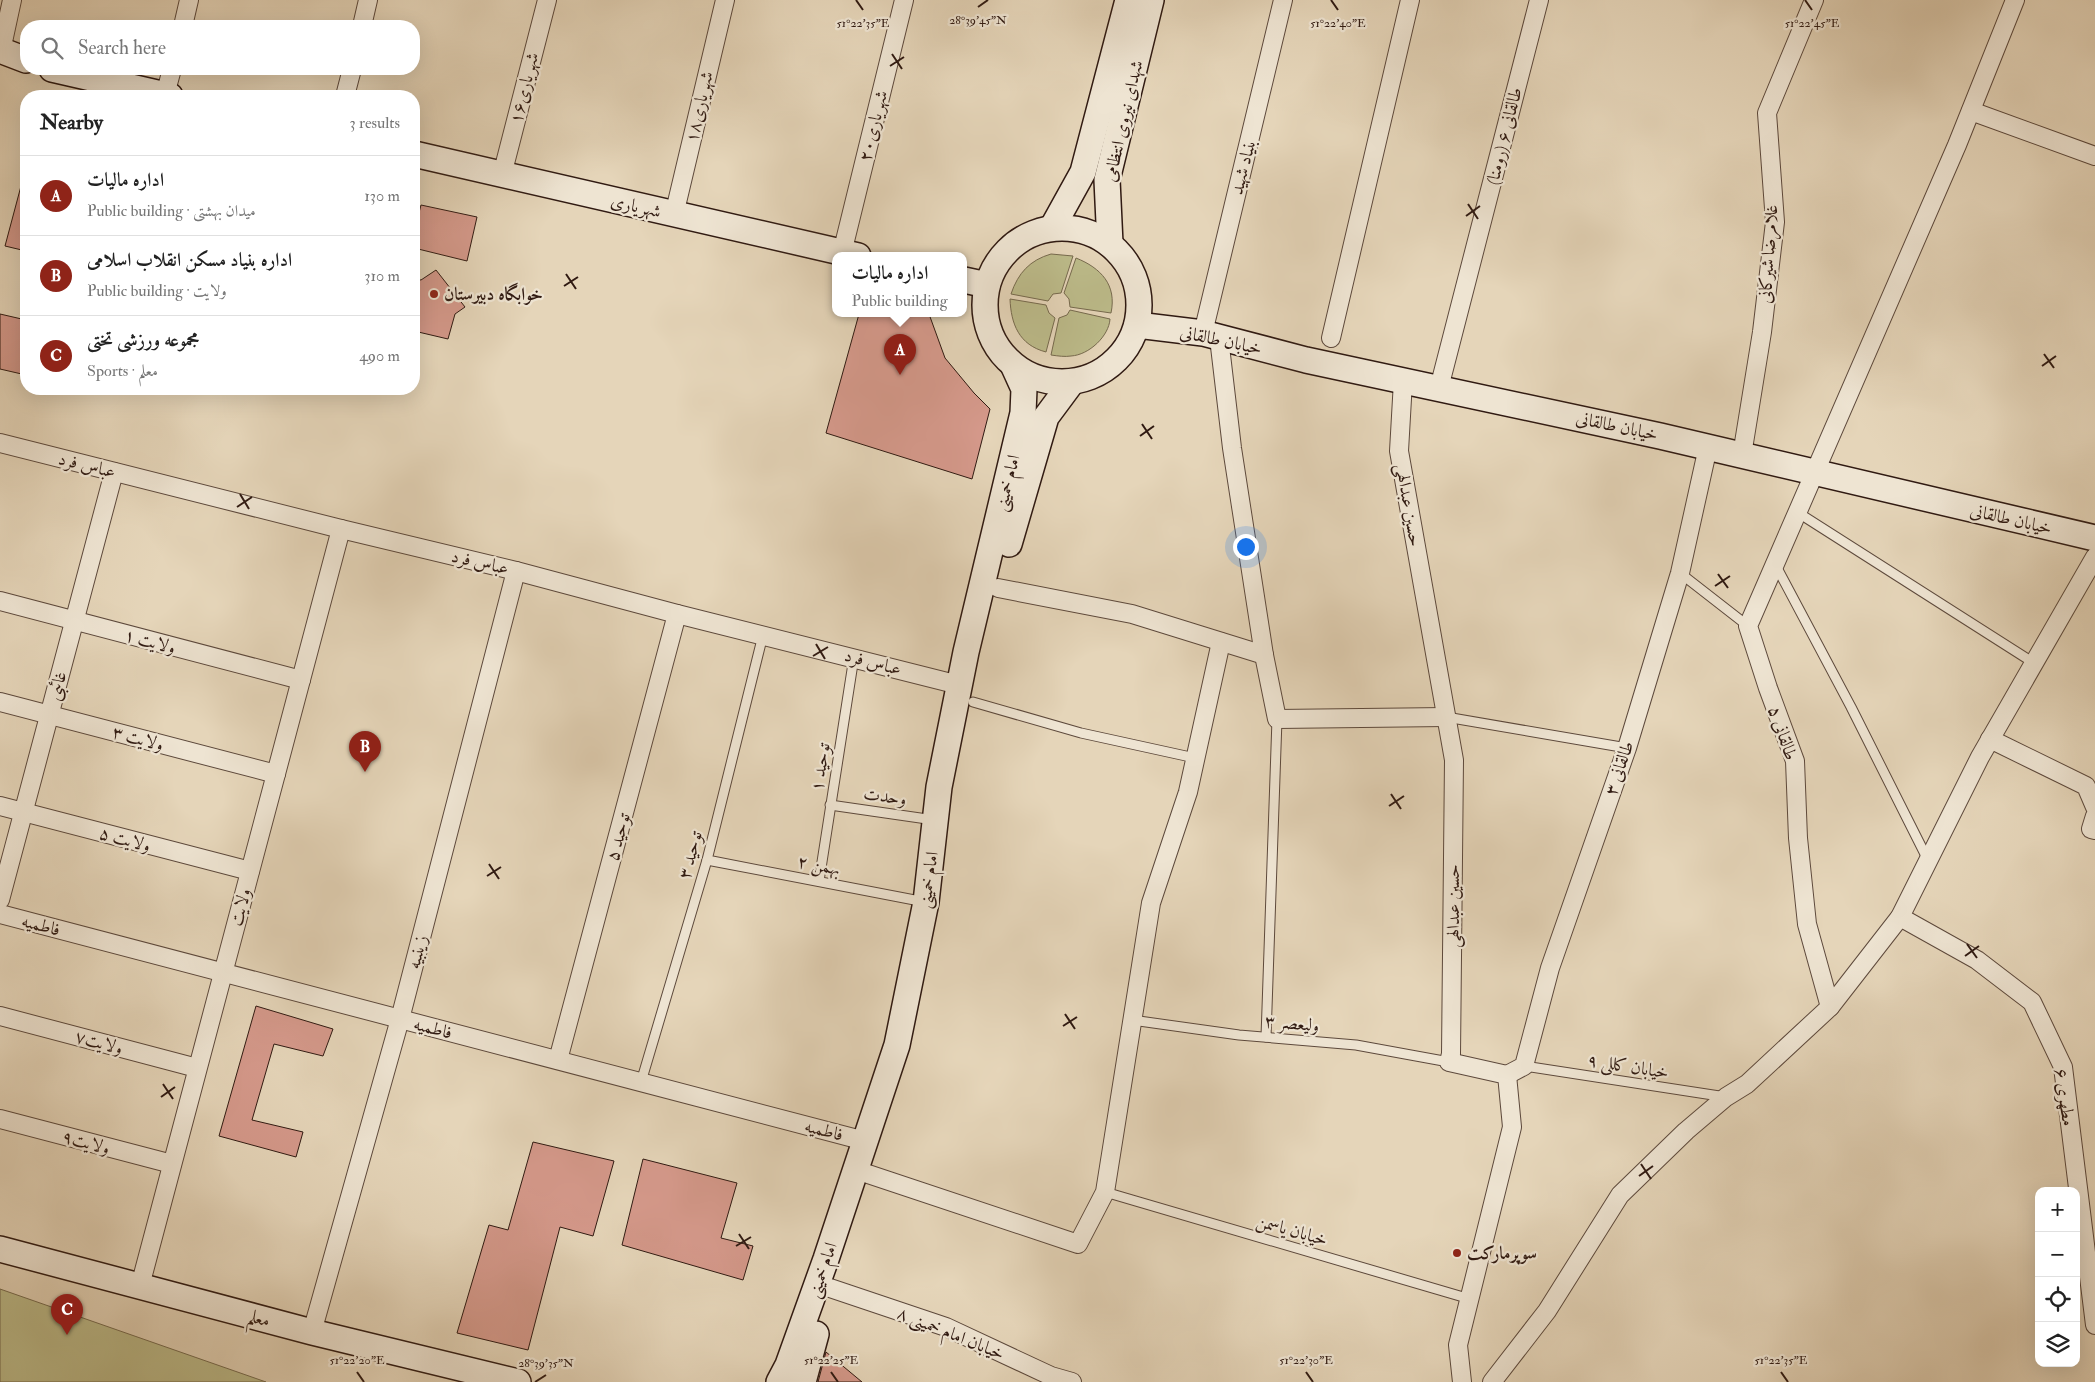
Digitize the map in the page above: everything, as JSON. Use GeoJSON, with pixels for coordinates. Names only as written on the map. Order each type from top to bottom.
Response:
{"type":"FeatureCollection","features":[{"type":"Feature","properties":{"kind":"main road","name":"شهدای نیروی انتظامی"},"geometry":{"type":"LineString","coordinates":[[1052,228],[1084,172],[1128,0]]}},
{"type":"Feature","properties":{"kind":"main road","name":"شهدای نیروی انتظامی"},"geometry":{"type":"LineString","coordinates":[[1110,244],[1107,180],[1151,0]]}},
{"type":"Feature","properties":{"kind":"main road"},"geometry":{"type":"LineString","coordinates":[[0,50],[20,58]]}},
{"type":"Feature","properties":{"kind":"main road"},"geometry":{"type":"LineString","coordinates":[[78,75],[141,90]]}},
{"type":"Feature","properties":{"kind":"main road","name":"شهریاری"},"geometry":{"type":"LineString","coordinates":[[420,155],[841,252]]}},
{"type":"Feature","properties":{"kind":"main road"},"geometry":{"type":"LineString","coordinates":[[1052,228],[1082,230],[1110,244],[1130,266],[1139,295],[1137,326],[1124,352],[1101,373],[1072,382],[1042,380],[1014,367],[995,344],[975,282],[1024,238],[1052,228]]}},
{"type":"Feature","properties":{"kind":"main road","name":"خیابان طالقانی"},"geometry":{"type":"LineString","coordinates":[[1137,326],[1211,336],[1306,360],[1708,447],[2095,538]]}},
{"type":"Feature","properties":{"kind":"main road","name":"امام خمینی"},"geometry":{"type":"LineString","coordinates":[[779,1382],[788,1366],[897,1045],[926,902],[939,786],[966,693],[1023,413],[1024,389],[1014,367]]}},
{"type":"Feature","properties":{"kind":"main road","name":"امام خمینی"},"geometry":{"type":"LineString","coordinates":[[803,1382],[830,1288],[868,1174],[913,1049],[943,905],[966,693],[981,656],[1013,528],[1046,417],[1072,382]]}},
{"type":"Feature","properties":{"kind":"main road","name":"معلم"},"geometry":{"type":"LineString","coordinates":[[0,1249],[312,1332],[518,1382]]}},
{"type":"Feature","properties":{"kind":"street"},"geometry":{"type":"LineString","coordinates":[[0,50],[12,0]]}},
{"type":"Feature","properties":{"kind":"street"},"geometry":{"type":"LineString","coordinates":[[184,20],[189,0]]}},
{"type":"Feature","properties":{"kind":"street"},"geometry":{"type":"LineString","coordinates":[[363,20],[368,0]]}},
{"type":"Feature","properties":{"kind":"street","name":"شهریاری۱۶"},"geometry":{"type":"LineString","coordinates":[[502,175],[546,0]]}},
{"type":"Feature","properties":{"kind":"street","name":"شهریاری۱۸"},"geometry":{"type":"LineString","coordinates":[[674,215],[724,0]]}},
{"type":"Feature","properties":{"kind":"street","name":"شهریاری۲۰"},"geometry":{"type":"LineString","coordinates":[[850,252],[904,0]]}},
{"type":"Feature","properties":{"kind":"street","name":"بنیاد شهید"},"geometry":{"type":"LineString","coordinates":[[1211,336],[1283,0]]}},
{"type":"Feature","properties":{"kind":"street"},"geometry":{"type":"LineString","coordinates":[[1331,338],[1410,0]]}},
{"type":"Feature","properties":{"kind":"street","name":"طالقانی ۶ (رومنا)"},"geometry":{"type":"LineString","coordinates":[[1439,388],[1538,0]]}},
{"type":"Feature","properties":{"kind":"street","name":"غلامرضا شیرکانی"},"geometry":{"type":"LineString","coordinates":[[1742,455],[1762,332],[1775,222],[1767,113],[1814,0]]}},
{"type":"Feature","properties":{"kind":"street"},"geometry":{"type":"LineString","coordinates":[[1748,626],[1970,111],[2015,0]]}},
{"type":"Feature","properties":{"kind":"street"},"geometry":{"type":"LineString","coordinates":[[168,90],[171,75]]}},
{"type":"Feature","properties":{"kind":"street"},"geometry":{"type":"LineString","coordinates":[[347,90],[350,75]]}},
{"type":"Feature","properties":{"kind":"street"},"geometry":{"type":"LineString","coordinates":[[1970,111],[2095,156]]}},
{"type":"Feature","properties":{"kind":"street"},"geometry":{"type":"LineString","coordinates":[[1211,336],[1232,448],[1264,655],[1277,719],[1446,717]]}},
{"type":"Feature","properties":{"kind":"street","name":"حسین عبدالهی"},"geometry":{"type":"LineString","coordinates":[[1403,381],[1399,451],[1454,760],[1451,1054],[1449,1062]]}},
{"type":"Feature","properties":{"kind":"street","name":"عباس فرد"},"geometry":{"type":"LineString","coordinates":[[0,443],[854,657],[966,693]]}},
{"type":"Feature","properties":{"kind":"street","name":"طالقانی ۳"},"geometry":{"type":"LineString","coordinates":[[1524,1066],[1550,968],[1627,748],[1680,572],[1708,447]]}},
{"type":"Feature","properties":{"kind":"street","name":"غائبی"},"geometry":{"type":"LineString","coordinates":[[0,900],[114,472]]}},
{"type":"Feature","properties":{"kind":"street","name":"ولایت"},"geometry":{"type":"LineString","coordinates":[[140,1286],[341,529]]}},
{"type":"Feature","properties":{"kind":"street"},"geometry":{"type":"LineString","coordinates":[[1492,1382],[1546,1311],[1620,1195],[1686,1131],[1726,1097],[1747,1084],[1830,1007],[1900,917],[1990,739],[2095,558]]}},
{"type":"Feature","properties":{"kind":"street","name":"زینبیه"},"geometry":{"type":"LineString","coordinates":[[312,1332],[400,1019],[516,571]]}},
{"type":"Feature","properties":{"kind":"street"},"geometry":{"type":"LineString","coordinates":[[998,588],[1132,614],[1264,655]]}},
{"type":"Feature","properties":{"kind":"street","name":"ولایت ۱"},"geometry":{"type":"LineString","coordinates":[[0,601],[301,680]]}},
{"type":"Feature","properties":{"kind":"street","name":"توحید ۵"},"geometry":{"type":"LineString","coordinates":[[558,1060],[677,614]]}},
{"type":"Feature","properties":{"kind":"street","name":"طالقانی ۵"},"geometry":{"type":"LineString","coordinates":[[1748,626],[1795,761],[1798,838],[1807,924],[1830,1007]]}},
{"type":"Feature","properties":{"kind":"street"},"geometry":{"type":"LineString","coordinates":[[868,1174],[1078,1244],[1105,1192],[1151,903],[1188,792],[1221,642]]}},
{"type":"Feature","properties":{"kind":"street","name":"ولایت ۳"},"geometry":{"type":"LineString","coordinates":[[0,702],[276,774]]}},
{"type":"Feature","properties":{"kind":"street"},"geometry":{"type":"LineString","coordinates":[[1990,739],[2086,786],[2095,807]]}},
{"type":"Feature","properties":{"kind":"street","name":"ولایت ۵"},"geometry":{"type":"LineString","coordinates":[[0,806],[250,871]]}},
{"type":"Feature","properties":{"kind":"street"},"geometry":{"type":"LineString","coordinates":[[2095,816],[2091,829],[2095,830]]}},
{"type":"Feature","properties":{"kind":"street","name":"فاطمیه"},"geometry":{"type":"LineString","coordinates":[[0,914],[865,1141]]}},
{"type":"Feature","properties":{"kind":"street","name":"مطهری ۶"},"geometry":{"type":"LineString","coordinates":[[1900,917],[1977,960],[2032,1002],[2063,1067],[2095,1325]]}},
{"type":"Feature","properties":{"kind":"street","name":"ولایت۷"},"geometry":{"type":"LineString","coordinates":[[0,1016],[198,1068]]}},
{"type":"Feature","properties":{"kind":"street"},"geometry":{"type":"LineString","coordinates":[[1449,1062],[1507,1075],[1524,1066]]}},
{"type":"Feature","properties":{"kind":"street"},"geometry":{"type":"LineString","coordinates":[[1462,1382],[1458,1345],[1512,1127],[1507,1075]]}},
{"type":"Feature","properties":{"kind":"street","name":"ولایت۹"},"geometry":{"type":"LineString","coordinates":[[0,1120],[172,1164]]}},
{"type":"Feature","properties":{"kind":"street","name":"خیابان امام خمینی ۸"},"geometry":{"type":"LineString","coordinates":[[830,1288],[946,1327],[1051,1376],[1072,1382]]}},
{"type":"Feature","properties":{"kind":"lane"},"geometry":{"type":"LineString","coordinates":[[1797,512],[2034,663]]}},
{"type":"Feature","properties":{"kind":"lane"},"geometry":{"type":"LineString","coordinates":[[1775,564],[1851,707],[1928,860]]}},
{"type":"Feature","properties":{"kind":"lane"},"geometry":{"type":"LineString","coordinates":[[1680,572],[1748,626]]}},
{"type":"Feature","properties":{"kind":"lane","name":"توحید ۳"},"geometry":{"type":"LineString","coordinates":[[641,1082],[707,860],[763,635]]}},
{"type":"Feature","properties":{"kind":"lane","name":"توحید ۱"},"geometry":{"type":"LineString","coordinates":[[819,881],[854,657]]}},
{"type":"Feature","properties":{"kind":"lane"},"geometry":{"type":"LineString","coordinates":[[966,693],[1081,732],[1195,758]]}},
{"type":"Feature","properties":{"kind":"lane"},"geometry":{"type":"LineString","coordinates":[[1446,717],[1627,748]]}},
{"type":"Feature","properties":{"kind":"lane"},"geometry":{"type":"LineString","coordinates":[[1266,1037],[1277,719]]}},
{"type":"Feature","properties":{"kind":"lane","name":"وحدت"},"geometry":{"type":"LineString","coordinates":[[830,805],[935,820]]}},
{"type":"Feature","properties":{"kind":"lane","name":"بهمن ۲"},"geometry":{"type":"LineString","coordinates":[[707,860],[926,902]]}},
{"type":"Feature","properties":{"kind":"lane","name":"ولیعصر ۳"},"geometry":{"type":"LineString","coordinates":[[1132,1020],[1239,1035],[1356,1045],[1449,1062]]}},
{"type":"Feature","properties":{"kind":"lane","name":"خیابان کللی ۹"},"geometry":{"type":"LineString","coordinates":[[1524,1066],[1726,1097]]}},
{"type":"Feature","properties":{"kind":"lane","name":"خیابان یاسمن"},"geometry":{"type":"LineString","coordinates":[[1105,1192],[1470,1298]]}},
{"type":"Feature","properties":{"kind":"shaded area"},"geometry":{"type":"Polygon","coordinates":[[[1051,254],[1073,256],[1061,293],[1053,294],[1048,301],[1011,294],[1017,280],[1026,268],[1037,260],[1051,254]]]}},
{"type":"Feature","properties":{"kind":"shaded area"},"geometry":{"type":"Polygon","coordinates":[[[1076,258],[1100,272],[1105,279],[1112,294],[1111,313],[1070,307],[1069,299],[1064,293],[1076,258]]]}},
{"type":"Feature","properties":{"kind":"shaded area"},"geometry":{"type":"Polygon","coordinates":[[[1010,299],[1046,305],[1049,313],[1055,318],[1046,352],[1029,344],[1018,332],[1012,317],[1010,299]]]}},
{"type":"Feature","properties":{"kind":"shaded area"},"geometry":{"type":"Polygon","coordinates":[[[1070,310],[1110,319],[1109,325],[1097,344],[1085,352],[1069,356],[1051,355],[1059,318],[1067,315],[1070,310]]]}},
{"type":"Feature","properties":{"kind":"shaded area"},"geometry":{"type":"Polygon","coordinates":[[[0,1289],[266,1382],[0,1382],[0,1289]]]}},
{"type":"Feature","properties":{"kind":"building"},"geometry":{"type":"Polygon","coordinates":[[[20,190],[20,250],[5,246],[20,190]]]}},
{"type":"Feature","properties":{"kind":"building"},"geometry":{"type":"Polygon","coordinates":[[[421,205],[477,217],[467,261],[420,249],[421,205]]]}},
{"type":"Feature","properties":{"kind":"building","name":"خوابگاه دبیرستان"},"geometry":{"type":"Polygon","coordinates":[[[436,270],[465,307],[455,314],[448,339],[420,332],[421,280],[436,270]]]}},
{"type":"Feature","properties":{"kind":"building"},"geometry":{"type":"Polygon","coordinates":[[[0,314],[20,319],[20,374],[0,369],[0,314]]]}},
{"type":"Feature","properties":{"kind":"building"},"geometry":{"type":"Polygon","coordinates":[[[858,317],[930,317],[945,358],[990,409],[972,479],[826,433],[858,317]]]}},
{"type":"Feature","properties":{"kind":"building"},"geometry":{"type":"Polygon","coordinates":[[[256,1006],[333,1029],[323,1056],[274,1044],[252,1120],[303,1132],[296,1157],[219,1136],[256,1006]]]}},
{"type":"Feature","properties":{"kind":"building"},"geometry":{"type":"Polygon","coordinates":[[[533,1142],[614,1161],[593,1236],[560,1227],[528,1350],[457,1333],[489,1225],[508,1230],[533,1142]]]}},
{"type":"Feature","properties":{"kind":"building"},"geometry":{"type":"Polygon","coordinates":[[[643,1159],[737,1183],[721,1238],[753,1246],[743,1280],[622,1245],[643,1159]]]}},
{"type":"Feature","properties":{"kind":"building"},"geometry":{"type":"Polygon","coordinates":[[[826,1352],[862,1382],[818,1382],[826,1352]]]}},
{"type":"Feature","properties":{"kind":"place","name":"خوابگاه دبیرستان"},"geometry":{"type":"Point","coordinates":[434,294]}},
{"type":"Feature","properties":{"kind":"place","name":"اداره مالیات"},"geometry":{"type":"Point","coordinates":[900,375]}},
{"type":"Feature","properties":{"kind":"place","name":"اداره بنیاد مسکن انقلاب اسلامی"},"geometry":{"type":"Point","coordinates":[365,772]}},
{"type":"Feature","properties":{"kind":"place","name":"سوپرمارکت"},"geometry":{"type":"Point","coordinates":[1457,1253]}},
{"type":"Feature","properties":{"kind":"place","name":"مجموعه ورزشی تختی"},"geometry":{"type":"Point","coordinates":[67,1335]}}]}
